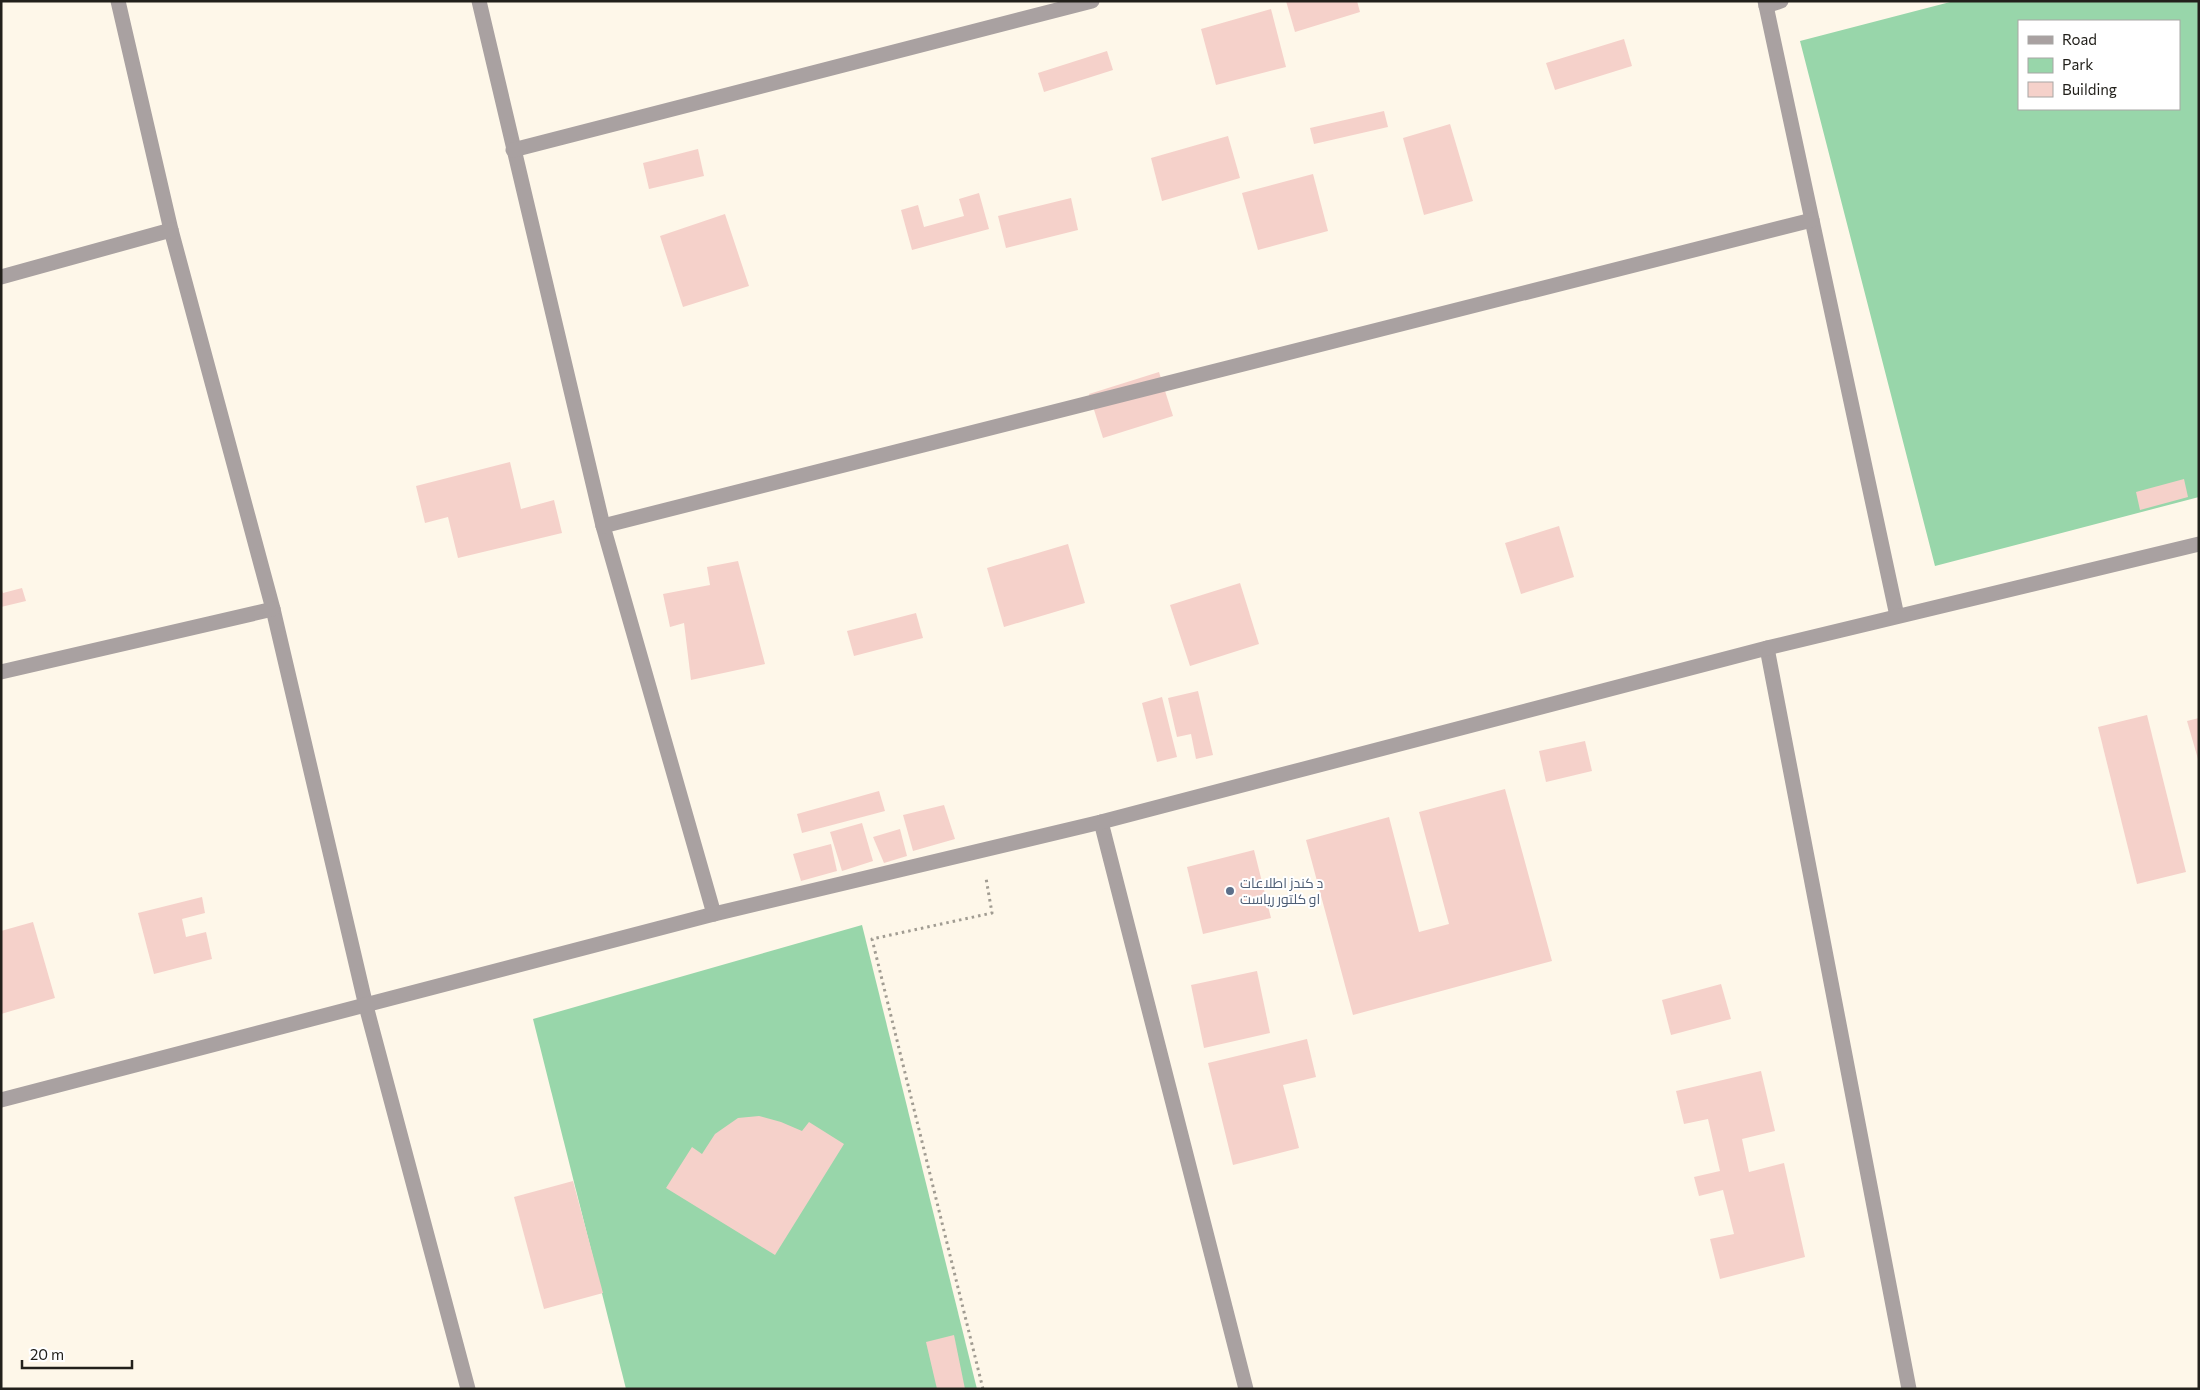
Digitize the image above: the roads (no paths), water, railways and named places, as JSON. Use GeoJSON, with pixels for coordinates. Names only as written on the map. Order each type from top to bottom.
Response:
{"type":"FeatureCollection","features":[{"type":"Feature","properties":{"kind":"street"},"geometry":{"type":"LineString","coordinates":[[118,1],[170,230],[273,609],[366,1006],[468,1389]]}},
{"type":"Feature","properties":{"kind":"street"},"geometry":{"type":"LineString","coordinates":[[479,1],[603,526],[714,914]]}},
{"type":"Feature","properties":{"kind":"street"},"geometry":{"type":"LineString","coordinates":[[513,150],[1092,1]]}},
{"type":"Feature","properties":{"kind":"street"},"geometry":{"type":"LineString","coordinates":[[1781,1],[1766,4],[1897,616]]}},
{"type":"Feature","properties":{"kind":"street"},"geometry":{"type":"LineString","coordinates":[[603,526],[1812,220]]}},
{"type":"Feature","properties":{"kind":"street"},"geometry":{"type":"LineString","coordinates":[[1,277],[170,230]]}},
{"type":"Feature","properties":{"kind":"street"},"geometry":{"type":"LineString","coordinates":[[1,1100],[714,914],[1101,822],[1768,648],[2199,544]]}},
{"type":"Feature","properties":{"kind":"street"},"geometry":{"type":"LineString","coordinates":[[1,672],[273,609]]}},
{"type":"Feature","properties":{"kind":"street"},"geometry":{"type":"LineString","coordinates":[[1768,648],[1909,1389]]}},
{"type":"Feature","properties":{"kind":"street"},"geometry":{"type":"LineString","coordinates":[[1101,822],[1246,1389]]}},
{"type":"Feature","properties":{"kind":"place","name":"د کندز اطلاعات او کلتور ریاست"},"geometry":{"type":"Point","coordinates":[1230,891]}}]}
